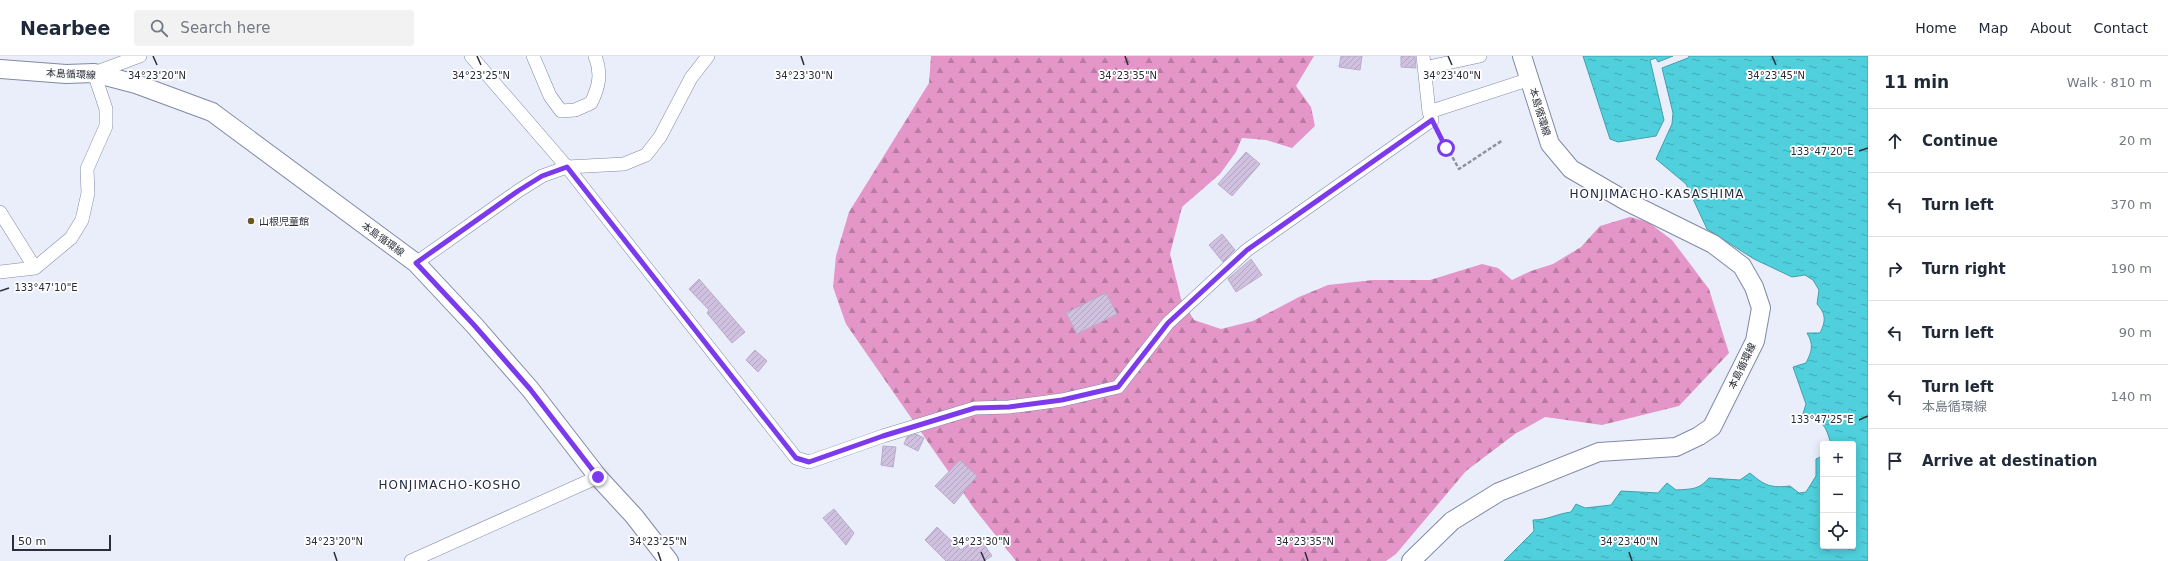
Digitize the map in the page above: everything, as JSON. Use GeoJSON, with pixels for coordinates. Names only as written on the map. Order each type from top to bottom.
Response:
{"type":"FeatureCollection","features":[{"type":"Feature","properties":{"kind":"main road","name":"本島循環線"},"geometry":{"type":"LineString","coordinates":[[1411,561],[1452,521],[1499,492],[1599,452],[1676,447],[1699,436],[1712,426],[1754,341],[1761,308],[1754,287],[1742,266],[1713,244],[1626,201],[1571,169],[1550,144],[1522,56]]}},
{"type":"Feature","properties":{"kind":"main road","name":"本島循環線"},"geometry":{"type":"LineString","coordinates":[[0,69],[66,74],[94,73],[136,84],[212,112],[416,263],[474,325],[530,389],[598,477],[634,516],[669,561]]}},
{"type":"Feature","properties":{"kind":"street"},"geometry":{"type":"LineString","coordinates":[[0,272],[35,268],[71,238],[82,220],[88,193],[87,169],[106,126],[106,109],[94,73],[140,56]]}},
{"type":"Feature","properties":{"kind":"street"},"geometry":{"type":"LineString","coordinates":[[471,56],[567,167],[796,458],[809,462],[883,436],[975,408],[1009,407],[1062,400],[1118,387],[1168,323],[1247,250],[1431,116],[1530,79]]}},
{"type":"Feature","properties":{"kind":"street"},"geometry":{"type":"LineString","coordinates":[[533,56],[550,96],[561,111],[575,110],[591,103],[599,88],[597,62],[595,56]]}},
{"type":"Feature","properties":{"kind":"street"},"geometry":{"type":"LineString","coordinates":[[416,263],[518,191],[542,176],[567,167],[624,164],[646,155],[660,137],[692,78],[708,56]]}},
{"type":"Feature","properties":{"kind":"street"},"geometry":{"type":"LineString","coordinates":[[1431,116],[1423,62],[1480,56]]}},
{"type":"Feature","properties":{"kind":"street"},"geometry":{"type":"LineString","coordinates":[[0,212],[35,268]]}},
{"type":"Feature","properties":{"kind":"street"},"geometry":{"type":"LineString","coordinates":[[410,561],[598,477]]}},
{"type":"Feature","properties":{"kind":"path"},"geometry":{"type":"LineString","coordinates":[[1431,116],[1459,169],[1503,140]]}},
{"type":"Feature","properties":{"kind":"green space"},"geometry":{"type":"Polygon","coordinates":[[[931,56],[1314,56],[1296,86],[1311,107],[1315,126],[1292,148],[1266,140],[1242,138],[1236,152],[1220,174],[1182,207],[1170,254],[1181,299],[1194,320],[1221,329],[1253,321],[1299,297],[1328,285],[1373,280],[1430,280],[1482,264],[1498,268],[1512,280],[1531,271],[1553,264],[1581,247],[1600,226],[1630,217],[1648,222],[1672,240],[1709,289],[1729,353],[1679,406],[1602,425],[1545,417],[1515,434],[1466,471],[1396,554],[1386,561],[1016,561],[973,507],[846,324],[833,287],[836,256],[849,212],[929,83],[931,56]]]}},
{"type":"Feature","properties":{"kind":"water"},"geometry":{"type":"Polygon","coordinates":[[[1583,56],[1673,56],[1658,62],[1656,58],[1650,60],[1664,120],[1656,136],[1618,142],[1610,139],[1583,56]]]}},
{"type":"Feature","properties":{"kind":"water"},"geometry":{"type":"Polygon","coordinates":[[[1689,56],[1868,56],[1868,561],[1504,561],[1534,531],[1533,520],[1571,512],[1576,504],[1585,508],[1611,505],[1621,491],[1658,493],[1667,483],[1676,490],[1690,489],[1702,485],[1709,478],[1740,480],[1750,473],[1768,485],[1778,487],[1790,486],[1799,493],[1806,492],[1816,476],[1816,459],[1820,457],[1820,549],[1856,549],[1856,441],[1830,441],[1822,424],[1815,420],[1802,417],[1806,404],[1793,367],[1806,363],[1810,355],[1811,341],[1807,333],[1820,333],[1823,325],[1823,314],[1817,304],[1819,290],[1813,280],[1805,275],[1792,277],[1754,259],[1707,229],[1686,184],[1656,159],[1672,124],[1673,113],[1662,68],[1688,58],[1689,56]]]}},
{"type":"Feature","properties":{"kind":"building"},"geometry":{"type":"Polygon","coordinates":[[[1341,56],[1362,56],[1360,70],[1339,67],[1341,56]]]}},
{"type":"Feature","properties":{"kind":"building"},"geometry":{"type":"Polygon","coordinates":[[[1401,56],[1415,56],[1416,68],[1401,67],[1401,56]]]}},
{"type":"Feature","properties":{"kind":"building"},"geometry":{"type":"Polygon","coordinates":[[[1246,152],[1260,164],[1232,196],[1218,184],[1246,152]]]}},
{"type":"Feature","properties":{"kind":"building"},"geometry":{"type":"Polygon","coordinates":[[[1222,234],[1235,250],[1223,262],[1209,245],[1222,234]]]}},
{"type":"Feature","properties":{"kind":"building"},"geometry":{"type":"Polygon","coordinates":[[[1251,259],[1262,275],[1236,292],[1228,279],[1251,259]]]}},
{"type":"Feature","properties":{"kind":"building"},"geometry":{"type":"Polygon","coordinates":[[[699,279],[745,332],[732,343],[707,313],[709,310],[689,289],[699,279]]]}},
{"type":"Feature","properties":{"kind":"building"},"geometry":{"type":"Polygon","coordinates":[[[1106,293],[1117,314],[1077,334],[1066,313],[1106,293]]]}},
{"type":"Feature","properties":{"kind":"building"},"geometry":{"type":"Polygon","coordinates":[[[755,350],[767,361],[758,372],[746,360],[755,350]]]}},
{"type":"Feature","properties":{"kind":"building"},"geometry":{"type":"Polygon","coordinates":[[[916,434],[924,438],[918,451],[904,444],[907,437],[916,434]]]}},
{"type":"Feature","properties":{"kind":"building"},"geometry":{"type":"Polygon","coordinates":[[[883,446],[896,447],[893,467],[881,465],[883,446]]]}},
{"type":"Feature","properties":{"kind":"building"},"geometry":{"type":"Polygon","coordinates":[[[960,460],[977,476],[954,504],[935,486],[960,460]]]}},
{"type":"Feature","properties":{"kind":"building"},"geometry":{"type":"Polygon","coordinates":[[[834,509],[854,533],[846,545],[823,518],[834,509]]]}},
{"type":"Feature","properties":{"kind":"building"},"geometry":{"type":"Polygon","coordinates":[[[937,527],[961,550],[979,537],[992,556],[984,561],[946,561],[925,540],[937,527]]]}},
{"type":"Feature","properties":{"kind":"place","name":"山根児童館"},"geometry":{"type":"Point","coordinates":[251,221]}},
{"type":"Feature","properties":{"kind":"district","name":"HONJIMACHO-KASASHIMA"},"geometry":{"type":"Point","coordinates":[1657,194]}},
{"type":"Feature","properties":{"kind":"district","name":"HONJIMACHO-KOSHO"},"geometry":{"type":"Point","coordinates":[450,485]}},
{"type":"Feature","properties":{"kind":"route"},"geometry":{"type":"LineString","coordinates":[[598,477],[530,389],[474,325],[416,263],[518,191],[542,176],[567,167],[796,458],[809,462],[883,436],[975,408],[1009,407],[1062,400],[1118,387],[1168,323],[1247,250],[1432,120],[1446,148]]}}]}
